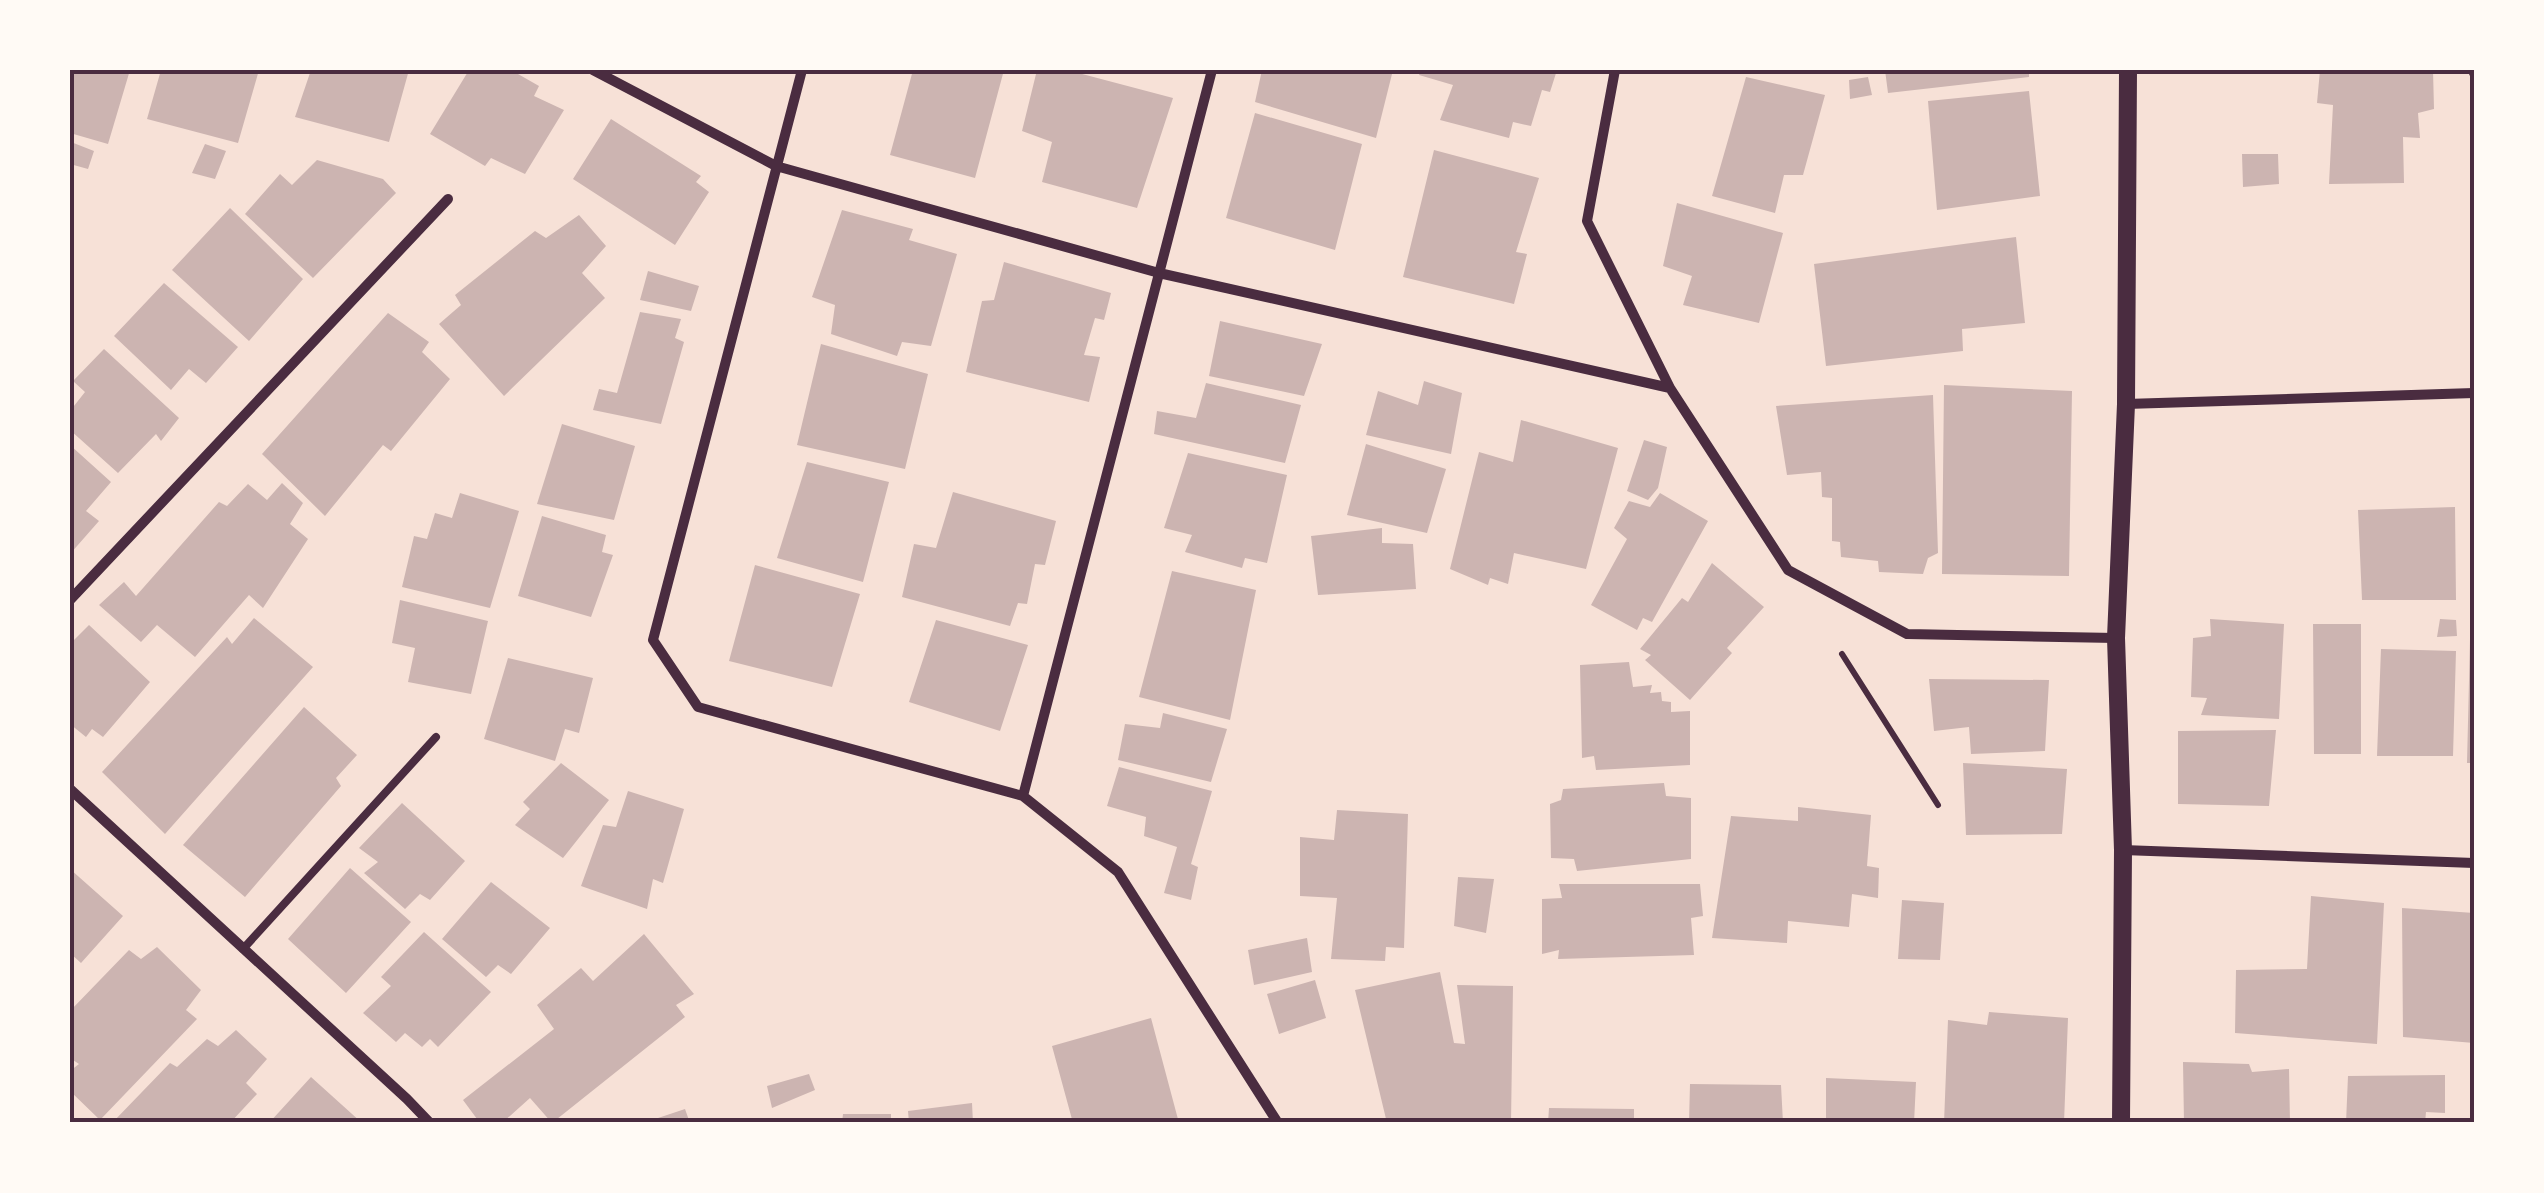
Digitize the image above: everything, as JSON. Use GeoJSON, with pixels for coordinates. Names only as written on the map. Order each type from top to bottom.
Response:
{"type":"FeatureCollection","features":[{"type":"Feature","properties":{"kind":"street"},"geometry":{"type":"LineString","coordinates":[[593,70],[776,166],[1159,273],[1670,388]]}},
{"type":"Feature","properties":{"kind":"street"},"geometry":{"type":"LineString","coordinates":[[802,70],[653,640],[698,707],[1023,796],[1118,872],[1278,1123]]}},
{"type":"Feature","properties":{"kind":"street"},"geometry":{"type":"LineString","coordinates":[[1023,796],[1212,70]]}},
{"type":"Feature","properties":{"kind":"street"},"geometry":{"type":"LineString","coordinates":[[1615,70],[1586,221],[1670,388],[1788,570],[1907,634],[2116,638]]}},
{"type":"Feature","properties":{"kind":"street"},"geometry":{"type":"LineString","coordinates":[[2121,1123],[2124,850],[2116,638],[2126,404],[2128,70]]}},
{"type":"Feature","properties":{"kind":"street"},"geometry":{"type":"LineString","coordinates":[[70,600],[448,199]]}},
{"type":"Feature","properties":{"kind":"street"},"geometry":{"type":"LineString","coordinates":[[2126,404],[2474,393]]}},
{"type":"Feature","properties":{"kind":"street"},"geometry":{"type":"LineString","coordinates":[[70,789],[430,1123]]}},
{"type":"Feature","properties":{"kind":"street"},"geometry":{"type":"LineString","coordinates":[[2124,850],[2474,863]]}},
{"type":"Feature","properties":{"kind":"lane"},"geometry":{"type":"LineString","coordinates":[[244,949],[436,736]]}},
{"type":"Feature","properties":{"kind":"path"},"geometry":{"type":"LineString","coordinates":[[1842,654],[1938,805]]}},
{"type":"Feature","properties":{"kind":"building"},"geometry":{"type":"Polygon","coordinates":[[[70,70],[130,70],[108,144],[70,133],[70,70]]]}},
{"type":"Feature","properties":{"kind":"building"},"geometry":{"type":"Polygon","coordinates":[[[161,70],[259,70],[238,143],[147,119],[161,70]]]}},
{"type":"Feature","properties":{"kind":"building"},"geometry":{"type":"Polygon","coordinates":[[[311,70],[409,70],[389,142],[295,117],[311,70]]]}},
{"type":"Feature","properties":{"kind":"building"},"geometry":{"type":"Polygon","coordinates":[[[469,70],[511,70],[539,86],[534,96],[564,110],[525,174],[491,158],[485,166],[430,134],[469,70]]]}},
{"type":"Feature","properties":{"kind":"building"},"geometry":{"type":"Polygon","coordinates":[[[913,70],[1004,70],[975,178],[890,155],[913,70]]]}},
{"type":"Feature","properties":{"kind":"building"},"geometry":{"type":"Polygon","coordinates":[[[1037,70],[1067,70],[1173,98],[1137,208],[1042,182],[1052,142],[1022,131],[1037,70]]]}},
{"type":"Feature","properties":{"kind":"building"},"geometry":{"type":"Polygon","coordinates":[[[1262,70],[1393,70],[1376,138],[1255,102],[1262,70]]]}},
{"type":"Feature","properties":{"kind":"building"},"geometry":{"type":"Polygon","coordinates":[[[1421,70],[1557,70],[1550,92],[1542,90],[1531,126],[1513,122],[1509,138],[1440,120],[1453,85],[1419,75],[1421,70]]]}},
{"type":"Feature","properties":{"kind":"building"},"geometry":{"type":"Polygon","coordinates":[[[1885,70],[2029,70],[2029,77],[1888,93],[1885,70]]]}},
{"type":"Feature","properties":{"kind":"building"},"geometry":{"type":"Polygon","coordinates":[[[2320,70],[2433,70],[2434,109],[2418,113],[2420,138],[2403,137],[2404,183],[2329,184],[2333,105],[2317,103],[2320,70]]]}},
{"type":"Feature","properties":{"kind":"building"},"geometry":{"type":"Polygon","coordinates":[[[1746,77],[1825,95],[1803,175],[1784,175],[1775,213],[1712,196],[1746,77]]]}},
{"type":"Feature","properties":{"kind":"building"},"geometry":{"type":"Polygon","coordinates":[[[1868,77],[1872,95],[1850,99],[1849,80],[1868,77]]]}},
{"type":"Feature","properties":{"kind":"building"},"geometry":{"type":"Polygon","coordinates":[[[2029,91],[2040,196],[1937,210],[1928,101],[2029,91]]]}},
{"type":"Feature","properties":{"kind":"building"},"geometry":{"type":"Polygon","coordinates":[[[1255,113],[1362,144],[1335,250],[1226,218],[1255,113]]]}},
{"type":"Feature","properties":{"kind":"building"},"geometry":{"type":"Polygon","coordinates":[[[611,119],[701,176],[696,182],[709,192],[675,245],[573,179],[611,119]]]}},
{"type":"Feature","properties":{"kind":"building"},"geometry":{"type":"Polygon","coordinates":[[[71,142],[94,151],[88,169],[70,164],[71,142]]]}},
{"type":"Feature","properties":{"kind":"building"},"geometry":{"type":"Polygon","coordinates":[[[205,144],[226,151],[215,179],[192,173],[205,144]]]}},
{"type":"Feature","properties":{"kind":"building"},"geometry":{"type":"Polygon","coordinates":[[[1434,150],[1539,178],[1516,252],[1527,254],[1514,304],[1403,277],[1434,150]]]}},
{"type":"Feature","properties":{"kind":"building"},"geometry":{"type":"Polygon","coordinates":[[[2242,154],[2278,154],[2279,184],[2243,187],[2242,154]]]}},
{"type":"Feature","properties":{"kind":"building"},"geometry":{"type":"Polygon","coordinates":[[[317,160],[383,179],[396,193],[313,278],[245,214],[280,174],[292,185],[317,160]]]}},
{"type":"Feature","properties":{"kind":"building"},"geometry":{"type":"Polygon","coordinates":[[[1677,203],[1783,233],[1759,323],[1683,305],[1692,276],[1663,266],[1677,203]]]}},
{"type":"Feature","properties":{"kind":"building"},"geometry":{"type":"Polygon","coordinates":[[[230,208],[303,279],[249,341],[172,270],[230,208]]]}},
{"type":"Feature","properties":{"kind":"building"},"geometry":{"type":"Polygon","coordinates":[[[842,210],[913,229],[909,240],[957,254],[931,346],[902,342],[897,356],[831,334],[835,305],[812,297],[842,210]]]}},
{"type":"Feature","properties":{"kind":"building"},"geometry":{"type":"Polygon","coordinates":[[[579,215],[606,246],[582,273],[605,298],[504,396],[439,324],[461,305],[455,295],[535,231],[546,238],[579,215]]]}},
{"type":"Feature","properties":{"kind":"building"},"geometry":{"type":"Polygon","coordinates":[[[2016,237],[2025,323],[1962,329],[1963,351],[1826,366],[1814,264],[2016,237]]]}},
{"type":"Feature","properties":{"kind":"building"},"geometry":{"type":"Polygon","coordinates":[[[1004,262],[1111,293],[1104,320],[1095,318],[1084,355],[1100,357],[1089,402],[966,372],[982,301],[994,300],[1004,262]]]}},
{"type":"Feature","properties":{"kind":"building"},"geometry":{"type":"Polygon","coordinates":[[[648,271],[699,286],[691,311],[640,300],[648,271]]]}},
{"type":"Feature","properties":{"kind":"building"},"geometry":{"type":"Polygon","coordinates":[[[164,283],[238,347],[206,383],[189,369],[171,390],[114,336],[164,283]]]}},
{"type":"Feature","properties":{"kind":"building"},"geometry":{"type":"Polygon","coordinates":[[[640,312],[681,319],[675,338],[684,342],[661,424],[593,410],[599,389],[617,393],[640,312]]]}},
{"type":"Feature","properties":{"kind":"building"},"geometry":{"type":"Polygon","coordinates":[[[388,313],[429,342],[422,352],[450,379],[391,451],[383,445],[325,516],[262,454],[388,313]]]}},
{"type":"Feature","properties":{"kind":"building"},"geometry":{"type":"Polygon","coordinates":[[[1220,321],[1322,344],[1304,396],[1209,376],[1220,321]]]}},
{"type":"Feature","properties":{"kind":"building"},"geometry":{"type":"Polygon","coordinates":[[[821,344],[928,374],[905,469],[797,445],[821,344]]]}},
{"type":"Feature","properties":{"kind":"building"},"geometry":{"type":"Polygon","coordinates":[[[104,349],[179,418],[161,441],[156,434],[118,473],[70,430],[70,411],[85,392],[73,381],[104,349]]]}},
{"type":"Feature","properties":{"kind":"building"},"geometry":{"type":"Polygon","coordinates":[[[1424,381],[1462,393],[1451,454],[1366,435],[1378,391],[1418,405],[1424,381]]]}},
{"type":"Feature","properties":{"kind":"building"},"geometry":{"type":"Polygon","coordinates":[[[1206,383],[1301,405],[1285,463],[1154,434],[1157,411],[1196,418],[1206,383]]]}},
{"type":"Feature","properties":{"kind":"building"},"geometry":{"type":"Polygon","coordinates":[[[1944,385],[2072,391],[2069,576],[1942,574],[1944,385]]]}},
{"type":"Feature","properties":{"kind":"building"},"geometry":{"type":"Polygon","coordinates":[[[1933,395],[1938,553],[1928,558],[1923,574],[1879,572],[1878,561],[1841,557],[1840,542],[1832,541],[1832,498],[1822,497],[1821,472],[1787,475],[1776,406],[1933,395]]]}},
{"type":"Feature","properties":{"kind":"building"},"geometry":{"type":"Polygon","coordinates":[[[1521,420],[1618,448],[1586,569],[1514,553],[1508,584],[1490,578],[1488,585],[1450,569],[1479,452],[1513,462],[1521,420]]]}},
{"type":"Feature","properties":{"kind":"building"},"geometry":{"type":"Polygon","coordinates":[[[562,424],[635,446],[614,520],[537,504],[562,424]]]}},
{"type":"Feature","properties":{"kind":"building"},"geometry":{"type":"Polygon","coordinates":[[[1644,440],[1667,447],[1658,488],[1648,500],[1627,491],[1644,440]]]}},
{"type":"Feature","properties":{"kind":"building"},"geometry":{"type":"Polygon","coordinates":[[[1366,444],[1446,469],[1427,533],[1347,515],[1366,444]]]}},
{"type":"Feature","properties":{"kind":"building"},"geometry":{"type":"Polygon","coordinates":[[[70,445],[111,482],[86,511],[99,521],[70,554],[70,445]]]}},
{"type":"Feature","properties":{"kind":"building"},"geometry":{"type":"Polygon","coordinates":[[[1188,453],[1287,475],[1267,563],[1245,558],[1242,568],[1185,552],[1192,535],[1164,528],[1188,453]]]}},
{"type":"Feature","properties":{"kind":"building"},"geometry":{"type":"Polygon","coordinates":[[[807,462],[889,482],[863,582],[777,558],[807,462]]]}},
{"type":"Feature","properties":{"kind":"building"},"geometry":{"type":"Polygon","coordinates":[[[282,483],[303,503],[290,524],[308,539],[263,608],[249,595],[195,657],[157,625],[141,642],[99,605],[124,582],[136,596],[219,502],[227,506],[248,484],[267,500],[282,483]]]}},
{"type":"Feature","properties":{"kind":"building"},"geometry":{"type":"Polygon","coordinates":[[[953,492],[1056,521],[1045,565],[1035,564],[1027,604],[1018,603],[1010,626],[902,597],[914,544],[936,548],[953,492]]]}},
{"type":"Feature","properties":{"kind":"building"},"geometry":{"type":"Polygon","coordinates":[[[460,493],[519,511],[490,608],[402,587],[414,536],[427,539],[435,513],[452,518],[460,493]]]}},
{"type":"Feature","properties":{"kind":"building"},"geometry":{"type":"Polygon","coordinates":[[[1660,493],[1708,521],[1652,622],[1643,618],[1637,630],[1591,605],[1627,539],[1614,528],[1629,501],[1650,507],[1660,493]]]}},
{"type":"Feature","properties":{"kind":"building"},"geometry":{"type":"Polygon","coordinates":[[[2455,507],[2456,600],[2362,600],[2358,510],[2455,507]]]}},
{"type":"Feature","properties":{"kind":"building"},"geometry":{"type":"Polygon","coordinates":[[[542,516],[606,535],[602,552],[613,555],[591,617],[518,596],[542,516]]]}},
{"type":"Feature","properties":{"kind":"building"},"geometry":{"type":"Polygon","coordinates":[[[1382,528],[1382,543],[1413,544],[1416,589],[1318,595],[1311,536],[1382,528]]]}},
{"type":"Feature","properties":{"kind":"building"},"geometry":{"type":"Polygon","coordinates":[[[1712,563],[1764,607],[1727,648],[1732,653],[1690,700],[1645,660],[1651,655],[1640,649],[1682,598],[1688,602],[1712,563]]]}},
{"type":"Feature","properties":{"kind":"building"},"geometry":{"type":"Polygon","coordinates":[[[755,565],[860,594],[832,687],[729,661],[755,565]]]}},
{"type":"Feature","properties":{"kind":"building"},"geometry":{"type":"Polygon","coordinates":[[[1172,571],[1256,590],[1230,720],[1139,697],[1172,571]]]}},
{"type":"Feature","properties":{"kind":"building"},"geometry":{"type":"Polygon","coordinates":[[[400,600],[488,621],[471,694],[408,682],[415,648],[392,643],[400,600]]]}},
{"type":"Feature","properties":{"kind":"building"},"geometry":{"type":"Polygon","coordinates":[[[254,618],[313,667],[165,834],[102,772],[227,637],[232,644],[254,618]]]}},
{"type":"Feature","properties":{"kind":"building"},"geometry":{"type":"Polygon","coordinates":[[[2210,619],[2284,624],[2279,719],[2201,715],[2207,698],[2191,697],[2193,638],[2211,636],[2210,619]]]}},
{"type":"Feature","properties":{"kind":"building"},"geometry":{"type":"Polygon","coordinates":[[[2440,619],[2456,620],[2457,636],[2437,637],[2440,619]]]}},
{"type":"Feature","properties":{"kind":"building"},"geometry":{"type":"Polygon","coordinates":[[[936,620],[1028,645],[1000,731],[909,702],[936,620]]]}},
{"type":"Feature","properties":{"kind":"building"},"geometry":{"type":"Polygon","coordinates":[[[2313,624],[2361,624],[2361,754],[2314,754],[2313,624]]]}},
{"type":"Feature","properties":{"kind":"building"},"geometry":{"type":"Polygon","coordinates":[[[89,625],[150,682],[103,737],[92,729],[86,737],[70,724],[70,644],[89,625]]]}},
{"type":"Feature","properties":{"kind":"building"},"geometry":{"type":"Polygon","coordinates":[[[2470,639],[2474,639],[2474,763],[2467,763],[2470,639]]]}},
{"type":"Feature","properties":{"kind":"building"},"geometry":{"type":"Polygon","coordinates":[[[2381,649],[2456,651],[2453,756],[2377,756],[2381,649]]]}},
{"type":"Feature","properties":{"kind":"building"},"geometry":{"type":"Polygon","coordinates":[[[508,658],[593,678],[579,733],[565,729],[555,761],[484,739],[508,658]]]}},
{"type":"Feature","properties":{"kind":"building"},"geometry":{"type":"Polygon","coordinates":[[[1629,662],[1633,687],[1652,685],[1650,693],[1661,692],[1662,701],[1671,702],[1671,712],[1690,711],[1690,765],[1596,770],[1594,756],[1582,758],[1580,665],[1629,662]]]}},
{"type":"Feature","properties":{"kind":"building"},"geometry":{"type":"Polygon","coordinates":[[[1929,679],[2049,680],[2045,751],[1971,754],[1969,727],[1934,731],[1929,679]]]}},
{"type":"Feature","properties":{"kind":"building"},"geometry":{"type":"Polygon","coordinates":[[[304,707],[357,755],[336,778],[341,786],[245,897],[183,845],[304,707]]]}},
{"type":"Feature","properties":{"kind":"building"},"geometry":{"type":"Polygon","coordinates":[[[1163,713],[1227,729],[1211,782],[1118,760],[1125,724],[1160,728],[1163,713]]]}},
{"type":"Feature","properties":{"kind":"building"},"geometry":{"type":"Polygon","coordinates":[[[2276,730],[2269,806],[2178,804],[2178,731],[2276,730]]]}},
{"type":"Feature","properties":{"kind":"building"},"geometry":{"type":"Polygon","coordinates":[[[561,763],[609,800],[563,858],[515,825],[530,809],[523,802],[561,763]]]}},
{"type":"Feature","properties":{"kind":"building"},"geometry":{"type":"Polygon","coordinates":[[[1963,763],[2067,769],[2062,834],[1966,835],[1963,763]]]}},
{"type":"Feature","properties":{"kind":"building"},"geometry":{"type":"Polygon","coordinates":[[[1119,767],[1212,791],[1191,864],[1198,867],[1191,900],[1164,893],[1177,847],[1144,836],[1146,817],[1107,806],[1119,767]]]}},
{"type":"Feature","properties":{"kind":"building"},"geometry":{"type":"Polygon","coordinates":[[[1664,783],[1666,796],[1691,798],[1691,859],[1577,871],[1574,859],[1551,858],[1550,804],[1561,800],[1563,789],[1664,783]]]}},
{"type":"Feature","properties":{"kind":"building"},"geometry":{"type":"Polygon","coordinates":[[[628,791],[684,809],[663,883],[653,879],[647,909],[581,886],[603,825],[616,827],[628,791]]]}},
{"type":"Feature","properties":{"kind":"building"},"geometry":{"type":"Polygon","coordinates":[[[402,803],[465,861],[430,900],[420,894],[405,909],[364,873],[378,862],[359,848],[402,803]]]}},
{"type":"Feature","properties":{"kind":"building"},"geometry":{"type":"Polygon","coordinates":[[[1798,807],[1871,815],[1867,866],[1879,868],[1878,898],[1852,894],[1849,927],[1788,921],[1787,943],[1712,938],[1731,816],[1798,821],[1798,807]]]}},
{"type":"Feature","properties":{"kind":"building"},"geometry":{"type":"Polygon","coordinates":[[[1337,810],[1408,814],[1404,948],[1386,947],[1385,961],[1331,959],[1337,898],[1300,896],[1300,837],[1334,840],[1337,810]]]}},
{"type":"Feature","properties":{"kind":"building"},"geometry":{"type":"Polygon","coordinates":[[[350,868],[411,922],[346,993],[288,939],[350,868]]]}},
{"type":"Feature","properties":{"kind":"building"},"geometry":{"type":"Polygon","coordinates":[[[70,869],[123,916],[81,963],[70,953],[70,869]]]}},
{"type":"Feature","properties":{"kind":"building"},"geometry":{"type":"Polygon","coordinates":[[[1458,877],[1494,879],[1486,933],[1454,926],[1458,877]]]}},
{"type":"Feature","properties":{"kind":"building"},"geometry":{"type":"Polygon","coordinates":[[[491,882],[550,928],[511,974],[498,965],[486,977],[442,939],[491,882]]]}},
{"type":"Feature","properties":{"kind":"building"},"geometry":{"type":"Polygon","coordinates":[[[1559,884],[1700,884],[1703,916],[1691,918],[1694,955],[1558,959],[1559,950],[1542,954],[1542,899],[1562,898],[1559,884]]]}},
{"type":"Feature","properties":{"kind":"building"},"geometry":{"type":"Polygon","coordinates":[[[2311,896],[2384,903],[2377,1044],[2235,1033],[2236,970],[2307,969],[2311,896]]]}},
{"type":"Feature","properties":{"kind":"building"},"geometry":{"type":"Polygon","coordinates":[[[1902,900],[1944,903],[1940,960],[1898,959],[1902,900]]]}},
{"type":"Feature","properties":{"kind":"building"},"geometry":{"type":"Polygon","coordinates":[[[2402,908],[2474,913],[2474,1043],[2403,1037],[2402,908]]]}},
{"type":"Feature","properties":{"kind":"building"},"geometry":{"type":"Polygon","coordinates":[[[424,932],[491,992],[438,1047],[430,1039],[422,1047],[405,1033],[396,1042],[363,1013],[391,986],[381,977],[424,932]]]}},
{"type":"Feature","properties":{"kind":"building"},"geometry":{"type":"Polygon","coordinates":[[[644,934],[694,994],[676,1005],[685,1017],[552,1123],[530,1098],[502,1123],[480,1123],[463,1100],[554,1029],[537,1005],[581,968],[593,981],[644,934]]]}},
{"type":"Feature","properties":{"kind":"building"},"geometry":{"type":"Polygon","coordinates":[[[1307,938],[1312,972],[1254,985],[1248,950],[1307,938]]]}},
{"type":"Feature","properties":{"kind":"building"},"geometry":{"type":"Polygon","coordinates":[[[157,947],[201,990],[186,1010],[197,1019],[100,1120],[70,1091],[70,1071],[79,1064],[70,1058],[70,1011],[129,950],[141,959],[157,947]]]}},
{"type":"Feature","properties":{"kind":"building"},"geometry":{"type":"Polygon","coordinates":[[[1440,972],[1454,1043],[1465,1044],[1457,985],[1513,986],[1511,1123],[1387,1123],[1355,990],[1440,972]]]}},
{"type":"Feature","properties":{"kind":"building"},"geometry":{"type":"Polygon","coordinates":[[[1315,980],[1326,1018],[1279,1034],[1267,994],[1315,980]]]}},
{"type":"Feature","properties":{"kind":"building"},"geometry":{"type":"Polygon","coordinates":[[[1989,1012],[2068,1018],[2064,1123],[1944,1123],[1948,1020],[1987,1025],[1989,1012]]]}},
{"type":"Feature","properties":{"kind":"building"},"geometry":{"type":"Polygon","coordinates":[[[1151,1018],[1179,1123],[1073,1123],[1052,1046],[1151,1018]]]}},
{"type":"Feature","properties":{"kind":"building"},"geometry":{"type":"Polygon","coordinates":[[[236,1030],[267,1059],[246,1083],[257,1094],[230,1123],[112,1123],[170,1063],[177,1067],[207,1039],[218,1046],[236,1030]]]}},
{"type":"Feature","properties":{"kind":"building"},"geometry":{"type":"Polygon","coordinates":[[[2183,1062],[2249,1064],[2252,1072],[2289,1069],[2290,1123],[2184,1123],[2183,1062]]]}},
{"type":"Feature","properties":{"kind":"building"},"geometry":{"type":"Polygon","coordinates":[[[809,1074],[815,1090],[772,1108],[767,1086],[809,1074]]]}},
{"type":"Feature","properties":{"kind":"building"},"geometry":{"type":"Polygon","coordinates":[[[2445,1075],[2445,1113],[2426,1112],[2425,1123],[2346,1123],[2348,1076],[2445,1075]]]}},
{"type":"Feature","properties":{"kind":"building"},"geometry":{"type":"Polygon","coordinates":[[[311,1077],[362,1123],[269,1123],[311,1077]]]}},
{"type":"Feature","properties":{"kind":"building"},"geometry":{"type":"Polygon","coordinates":[[[1826,1078],[1916,1082],[1914,1123],[1826,1123],[1826,1078]]]}},
{"type":"Feature","properties":{"kind":"building"},"geometry":{"type":"Polygon","coordinates":[[[1690,1084],[1781,1085],[1783,1123],[1689,1123],[1690,1084]]]}},
{"type":"Feature","properties":{"kind":"building"},"geometry":{"type":"Polygon","coordinates":[[[972,1103],[973,1123],[909,1123],[908,1111],[972,1103]]]}},
{"type":"Feature","properties":{"kind":"building"},"geometry":{"type":"Polygon","coordinates":[[[1549,1108],[1634,1109],[1634,1123],[1548,1123],[1549,1108]]]}},
{"type":"Feature","properties":{"kind":"building"},"geometry":{"type":"Polygon","coordinates":[[[685,1109],[690,1123],[646,1123],[646,1122],[685,1109]]]}},
{"type":"Feature","properties":{"kind":"building"},"geometry":{"type":"Polygon","coordinates":[[[843,1114],[891,1114],[891,1123],[842,1123],[843,1114]]]}}]}
